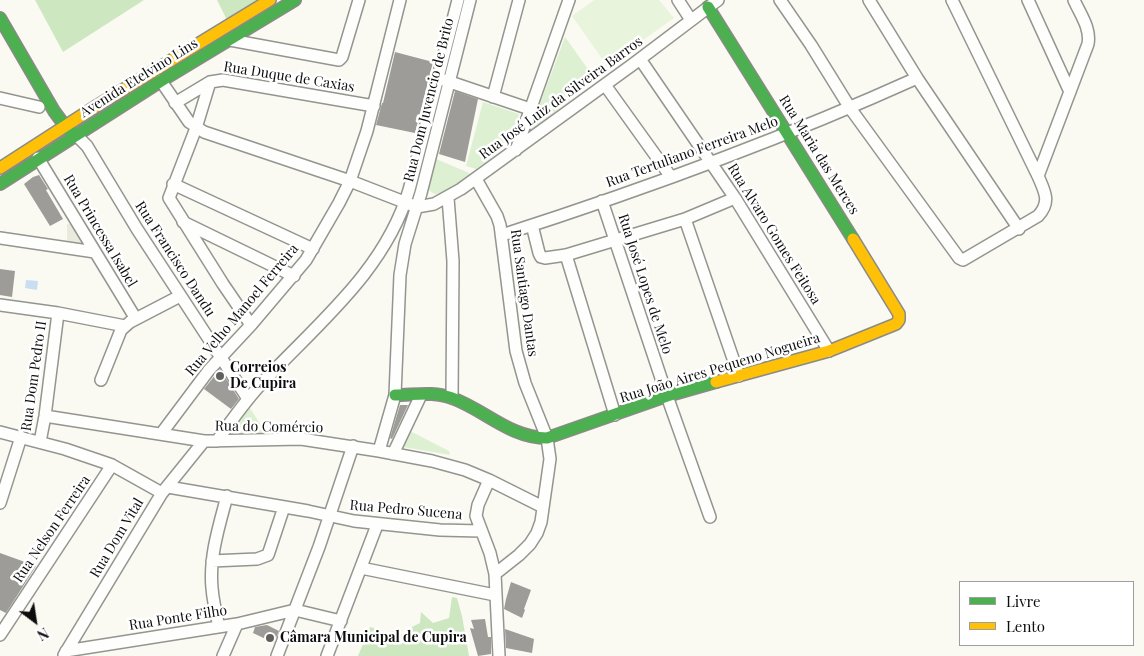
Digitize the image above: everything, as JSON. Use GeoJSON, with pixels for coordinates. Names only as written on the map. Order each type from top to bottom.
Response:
{"type":"FeatureCollection","features":[{"type":"Feature","properties":{"kind":"street","name":"Avenida Etelvino Lins"},"geometry":{"type":"LineString","coordinates":[[0,184],[138,95],[295,0]]}},
{"type":"Feature","properties":{"kind":"street"},"geometry":{"type":"LineString","coordinates":[[230,40],[340,59],[359,0]]}},
{"type":"Feature","properties":{"kind":"street","name":"Rua Velho Manoel Ferreira"},"geometry":{"type":"LineString","coordinates":[[161,434],[220,357],[294,276],[313,250],[350,182],[374,106],[400,0]]}},
{"type":"Feature","properties":{"kind":"street","name":"Rua Dom Juvencio de Brito"},"geometry":{"type":"LineString","coordinates":[[411,205],[437,78],[458,0]]}},
{"type":"Feature","properties":{"kind":"street","name":"Rua Dom Juvencio de Brito"},"geometry":{"type":"LineString","coordinates":[[411,205],[449,82],[470,0]]}},
{"type":"Feature","properties":{"kind":"street"},"geometry":{"type":"LineString","coordinates":[[494,97],[519,0]]}},
{"type":"Feature","properties":{"kind":"street"},"geometry":{"type":"LineString","coordinates":[[516,150],[569,0]]}},
{"type":"Feature","properties":{"kind":"street"},"geometry":{"type":"LineString","coordinates":[[678,0],[691,20]]}},
{"type":"Feature","properties":{"kind":"street"},"geometry":{"type":"LineString","coordinates":[[780,0],[812,45],[850,108],[960,259],[964,260],[1019,229],[1038,216],[1046,204],[1045,192],[1038,176],[952,0]]}},
{"type":"Feature","properties":{"kind":"street"},"geometry":{"type":"LineString","coordinates":[[869,0],[916,78],[1019,229]]}},
{"type":"Feature","properties":{"kind":"street"},"geometry":{"type":"LineString","coordinates":[[1028,0],[1070,92]]}},
{"type":"Feature","properties":{"kind":"street"},"geometry":{"type":"LineString","coordinates":[[1038,176],[1089,38],[1087,28],[1074,0]]}},
{"type":"Feature","properties":{"kind":"street","name":"Avenida Etelvino Lins"},"geometry":{"type":"LineString","coordinates":[[0,168],[267,2]]}},
{"type":"Feature","properties":{"kind":"street"},"geometry":{"type":"LineString","coordinates":[[267,2],[270,15]]}},
{"type":"Feature","properties":{"kind":"street","name":"Rua José Luiz da Silveira Barros"},"geometry":{"type":"LineString","coordinates":[[411,205],[434,204],[448,198],[605,85],[713,4]]}},
{"type":"Feature","properties":{"kind":"street","name":"Rua Maria das Merces"},"geometry":{"type":"LineString","coordinates":[[713,4],[788,133],[899,314],[899,320]]}},
{"type":"Feature","properties":{"kind":"street"},"geometry":{"type":"LineString","coordinates":[[0,18],[54,111],[65,126],[76,135]]}},
{"type":"Feature","properties":{"kind":"street"},"geometry":{"type":"LineString","coordinates":[[0,38],[60,144]]}},
{"type":"Feature","properties":{"kind":"street","name":"Rua Alvaro Gomes Feitosa"},"geometry":{"type":"LineString","coordinates":[[640,59],[736,198],[829,351]]}},
{"type":"Feature","properties":{"kind":"street"},"geometry":{"type":"LineString","coordinates":[[437,78],[530,109]]}},
{"type":"Feature","properties":{"kind":"street","name":"Rua Tertuliano Ferreira Melo"},"geometry":{"type":"LineString","coordinates":[[502,235],[712,163],[850,108],[916,78]]}},
{"type":"Feature","properties":{"kind":"street","name":"Rua Duque de Caxias"},"geometry":{"type":"LineString","coordinates":[[175,102],[210,82],[229,80],[374,106]]}},
{"type":"Feature","properties":{"kind":"street"},"geometry":{"type":"LineString","coordinates":[[161,82],[196,128],[411,205]]}},
{"type":"Feature","properties":{"kind":"street"},"geometry":{"type":"LineString","coordinates":[[210,82],[196,128],[173,184],[169,200],[251,325]]}},
{"type":"Feature","properties":{"kind":"street"},"geometry":{"type":"LineString","coordinates":[[132,85],[138,95]]}},
{"type":"Feature","properties":{"kind":"street"},"geometry":{"type":"LineString","coordinates":[[605,85],[672,177]]}},
{"type":"Feature","properties":{"kind":"street"},"geometry":{"type":"LineString","coordinates":[[0,98],[39,107]]}},
{"type":"Feature","properties":{"kind":"street","name":"Rua Francisco Dandu"},"geometry":{"type":"LineString","coordinates":[[76,135],[87,146],[137,229],[248,399]]}},
{"type":"Feature","properties":{"kind":"street","name":"Rua Princessa Isabel"},"geometry":{"type":"LineString","coordinates":[[38,158],[136,319]]}},
{"type":"Feature","properties":{"kind":"street","name":"Rua Santiago Dantas"},"geometry":{"type":"LineString","coordinates":[[476,178],[497,216],[502,235],[516,351],[525,383],[547,438],[550,459],[541,522],[530,544],[495,574]]}},
{"type":"Feature","properties":{"kind":"street"},"geometry":{"type":"LineString","coordinates":[[173,184],[313,250]]}},
{"type":"Feature","properties":{"kind":"street"},"geometry":{"type":"LineString","coordinates":[[448,198],[454,261],[452,398]]}},
{"type":"Feature","properties":{"kind":"street"},"geometry":{"type":"LineString","coordinates":[[532,225],[539,253],[541,257],[545,258],[566,255],[685,219],[736,198]]}},
{"type":"Feature","properties":{"kind":"street","name":"Rua José Lopes de Melo"},"geometry":{"type":"LineString","coordinates":[[602,201],[667,396],[710,517]]}},
{"type":"Feature","properties":{"kind":"street"},"geometry":{"type":"LineString","coordinates":[[217,441],[266,378],[339,305],[382,249],[411,205]]}},
{"type":"Feature","properties":{"kind":"street"},"geometry":{"type":"LineString","coordinates":[[379,451],[395,395],[402,258],[411,205]]}},
{"type":"Feature","properties":{"kind":"street"},"geometry":{"type":"LineString","coordinates":[[685,219],[739,376]]}},
{"type":"Feature","properties":{"kind":"street"},"geometry":{"type":"LineString","coordinates":[[183,222],[294,276]]}},
{"type":"Feature","properties":{"kind":"street"},"geometry":{"type":"LineString","coordinates":[[0,238],[95,252]]}},
{"type":"Feature","properties":{"kind":"street"},"geometry":{"type":"LineString","coordinates":[[382,249],[402,258]]}},
{"type":"Feature","properties":{"kind":"street"},"geometry":{"type":"LineString","coordinates":[[566,255],[615,415]]}},
{"type":"Feature","properties":{"kind":"street"},"geometry":{"type":"LineString","coordinates":[[102,380],[118,335],[125,326],[180,296]]}},
{"type":"Feature","properties":{"kind":"street"},"geometry":{"type":"LineString","coordinates":[[0,305],[58,313],[125,326]]}},
{"type":"Feature","properties":{"kind":"street","name":"Rua Dom Pedro II"},"geometry":{"type":"LineString","coordinates":[[40,442],[58,313]]}},
{"type":"Feature","properties":{"kind":"street","name":"Rua João Aires Pequeno Nogueira"},"geometry":{"type":"LineString","coordinates":[[547,438],[667,396],[829,351],[879,332],[896,324],[899,320]]}},
{"type":"Feature","properties":{"kind":"street"},"geometry":{"type":"LineString","coordinates":[[395,395],[452,398],[524,436],[538,440],[547,438]]}},
{"type":"Feature","properties":{"kind":"street"},"geometry":{"type":"LineString","coordinates":[[393,454],[421,395]]}},
{"type":"Feature","properties":{"kind":"street","name":"Rua do Comércio"},"geometry":{"type":"LineString","coordinates":[[45,416],[204,441],[301,439],[353,446],[456,468],[489,480],[544,507]]}},
{"type":"Feature","properties":{"kind":"street","name":"Rua Pedro Sucena"},"geometry":{"type":"LineString","coordinates":[[0,432],[40,442],[112,465],[165,490],[227,496],[377,524],[481,531]]}},
{"type":"Feature","properties":{"kind":"street"},"geometry":{"type":"LineString","coordinates":[[0,503],[3,486],[21,437]]}},
{"type":"Feature","properties":{"kind":"street","name":"Rua Dom Vital"},"geometry":{"type":"LineString","coordinates":[[65,654],[165,490],[204,441]]}},
{"type":"Feature","properties":{"kind":"street"},"geometry":{"type":"LineString","coordinates":[[277,656],[320,547],[353,446]]}},
{"type":"Feature","properties":{"kind":"street","name":"Rua Nelson Ferreira"},"geometry":{"type":"LineString","coordinates":[[0,635],[112,465]]}},
{"type":"Feature","properties":{"kind":"street"},"geometry":{"type":"LineString","coordinates":[[489,480],[476,511],[476,516],[490,553],[495,574],[499,656]]}},
{"type":"Feature","properties":{"kind":"street"},"geometry":{"type":"LineString","coordinates":[[218,627],[212,588],[212,561],[227,496]]}},
{"type":"Feature","properties":{"kind":"street"},"geometry":{"type":"LineString","coordinates":[[212,561],[256,559],[268,555],[284,507]]}},
{"type":"Feature","properties":{"kind":"street"},"geometry":{"type":"LineString","coordinates":[[327,656],[377,524]]}},
{"type":"Feature","properties":{"kind":"street"},"geometry":{"type":"LineString","coordinates":[[361,568],[495,595]]}},
{"type":"Feature","properties":{"kind":"street"},"geometry":{"type":"LineString","coordinates":[[295,610],[341,621]]}},
{"type":"Feature","properties":{"kind":"street","name":"Rua Ponte Filho"},"geometry":{"type":"LineString","coordinates":[[65,654],[237,624],[295,610]]}},
{"type":"Feature","properties":{"kind":"street"},"geometry":{"type":"LineString","coordinates":[[223,656],[237,624]]}},
{"type":"Feature","properties":{"kind":"green space"},"geometry":{"type":"Polygon","coordinates":[[[35,0],[144,0],[63,52],[35,0]]]}},
{"type":"Feature","properties":{"kind":"green space"},"geometry":{"type":"Polygon","coordinates":[[[217,0],[270,0],[230,26],[217,0]]]}},
{"type":"Feature","properties":{"kind":"green space"},"geometry":{"type":"Polygon","coordinates":[[[594,0],[659,0],[674,18],[607,66],[572,16],[594,0]]]}},
{"type":"Feature","properties":{"kind":"green space"},"geometry":{"type":"Polygon","coordinates":[[[565,37],[595,79],[529,133],[565,37]]]}},
{"type":"Feature","properties":{"kind":"green space"},"geometry":{"type":"Polygon","coordinates":[[[483,102],[519,114],[509,144],[476,169],[466,166],[483,102]]]}},
{"type":"Feature","properties":{"kind":"green space"},"geometry":{"type":"Polygon","coordinates":[[[436,159],[472,175],[445,193],[434,194],[429,190],[429,179],[436,159]]]}},
{"type":"Feature","properties":{"kind":"green space"},"geometry":{"type":"Polygon","coordinates":[[[248,405],[266,433],[265,435],[230,433],[230,429],[248,405]]]}},
{"type":"Feature","properties":{"kind":"green space"},"geometry":{"type":"Polygon","coordinates":[[[410,431],[449,451],[450,455],[403,447],[410,431]]]}},
{"type":"Feature","properties":{"kind":"green space"},"geometry":{"type":"Polygon","coordinates":[[[452,597],[457,598],[469,656],[358,656],[370,627],[374,628],[375,634],[386,635],[392,631],[400,634],[409,634],[412,627],[420,623],[421,612],[433,623],[449,618],[452,597]]]}},
{"type":"Feature","properties":{"kind":"shaded area"},"geometry":{"type":"Polygon","coordinates":[[[73,223],[81,235],[82,243],[67,241],[67,224],[73,223]]]}},
{"type":"Feature","properties":{"kind":"water"},"geometry":{"type":"Polygon","coordinates":[[[26,280],[38,281],[37,290],[25,288],[26,280]]]}},
{"type":"Feature","properties":{"kind":"building"},"geometry":{"type":"Polygon","coordinates":[[[395,52],[433,62],[415,133],[376,125],[395,52]]]}},
{"type":"Feature","properties":{"kind":"building"},"geometry":{"type":"Polygon","coordinates":[[[455,91],[478,99],[465,162],[439,154],[455,91]]]}},
{"type":"Feature","properties":{"kind":"building"},"geometry":{"type":"Polygon","coordinates":[[[39,175],[63,219],[50,226],[24,184],[39,175]]]}},
{"type":"Feature","properties":{"kind":"building"},"geometry":{"type":"Polygon","coordinates":[[[0,269],[15,271],[12,297],[0,295],[0,269]]]}},
{"type":"Feature","properties":{"kind":"building","name":"Correios De Cupira"},"geometry":{"type":"Polygon","coordinates":[[[220,369],[239,399],[231,409],[204,389],[220,369]]]}},
{"type":"Feature","properties":{"kind":"building"},"geometry":{"type":"Polygon","coordinates":[[[400,405],[408,405],[392,439],[390,438],[400,405]]]}},
{"type":"Feature","properties":{"kind":"building"},"geometry":{"type":"Polygon","coordinates":[[[0,553],[36,566],[6,613],[0,610],[0,553]]]}},
{"type":"Feature","properties":{"kind":"building"},"geometry":{"type":"Polygon","coordinates":[[[511,582],[531,590],[522,618],[504,609],[511,582]]]}},
{"type":"Feature","properties":{"kind":"building"},"geometry":{"type":"Polygon","coordinates":[[[485,619],[488,637],[491,637],[491,654],[478,656],[470,628],[474,629],[471,620],[485,619]]]}},
{"type":"Feature","properties":{"kind":"building","name":"Câmara Municipal de Cupira"},"geometry":{"type":"Polygon","coordinates":[[[267,625],[279,631],[274,643],[253,633],[255,627],[267,625]]]}},
{"type":"Feature","properties":{"kind":"building"},"geometry":{"type":"Polygon","coordinates":[[[505,629],[534,639],[532,653],[506,648],[505,629]]]}},
{"type":"Feature","properties":{"kind":"traffic: fast"},"geometry":{"type":"LineString","coordinates":[[0,184],[161,81],[295,0]]}},
{"type":"Feature","properties":{"kind":"traffic: fast"},"geometry":{"type":"LineString","coordinates":[[708,7],[853,239]]}},
{"type":"Feature","properties":{"kind":"traffic: fast"},"geometry":{"type":"LineString","coordinates":[[0,18],[54,111],[72,132]]}},
{"type":"Feature","properties":{"kind":"traffic: fast"},"geometry":{"type":"LineString","coordinates":[[395,395],[431,394],[445,396],[464,403],[509,429],[534,437],[547,438],[667,396],[716,382]]}},
{"type":"Feature","properties":{"kind":"traffic: slow"},"geometry":{"type":"LineString","coordinates":[[0,168],[98,105],[270,0]]}},
{"type":"Feature","properties":{"kind":"traffic: slow"},"geometry":{"type":"LineString","coordinates":[[716,382],[829,351],[896,324],[899,320],[899,314],[853,239]]}},
{"type":"Feature","properties":{"kind":"place","name":"Correios De Cupira"},"geometry":{"type":"Point","coordinates":[220,376]}},
{"type":"Feature","properties":{"kind":"place","name":"Câmara Municipal de Cupira"},"geometry":{"type":"Point","coordinates":[270,638]}}]}
